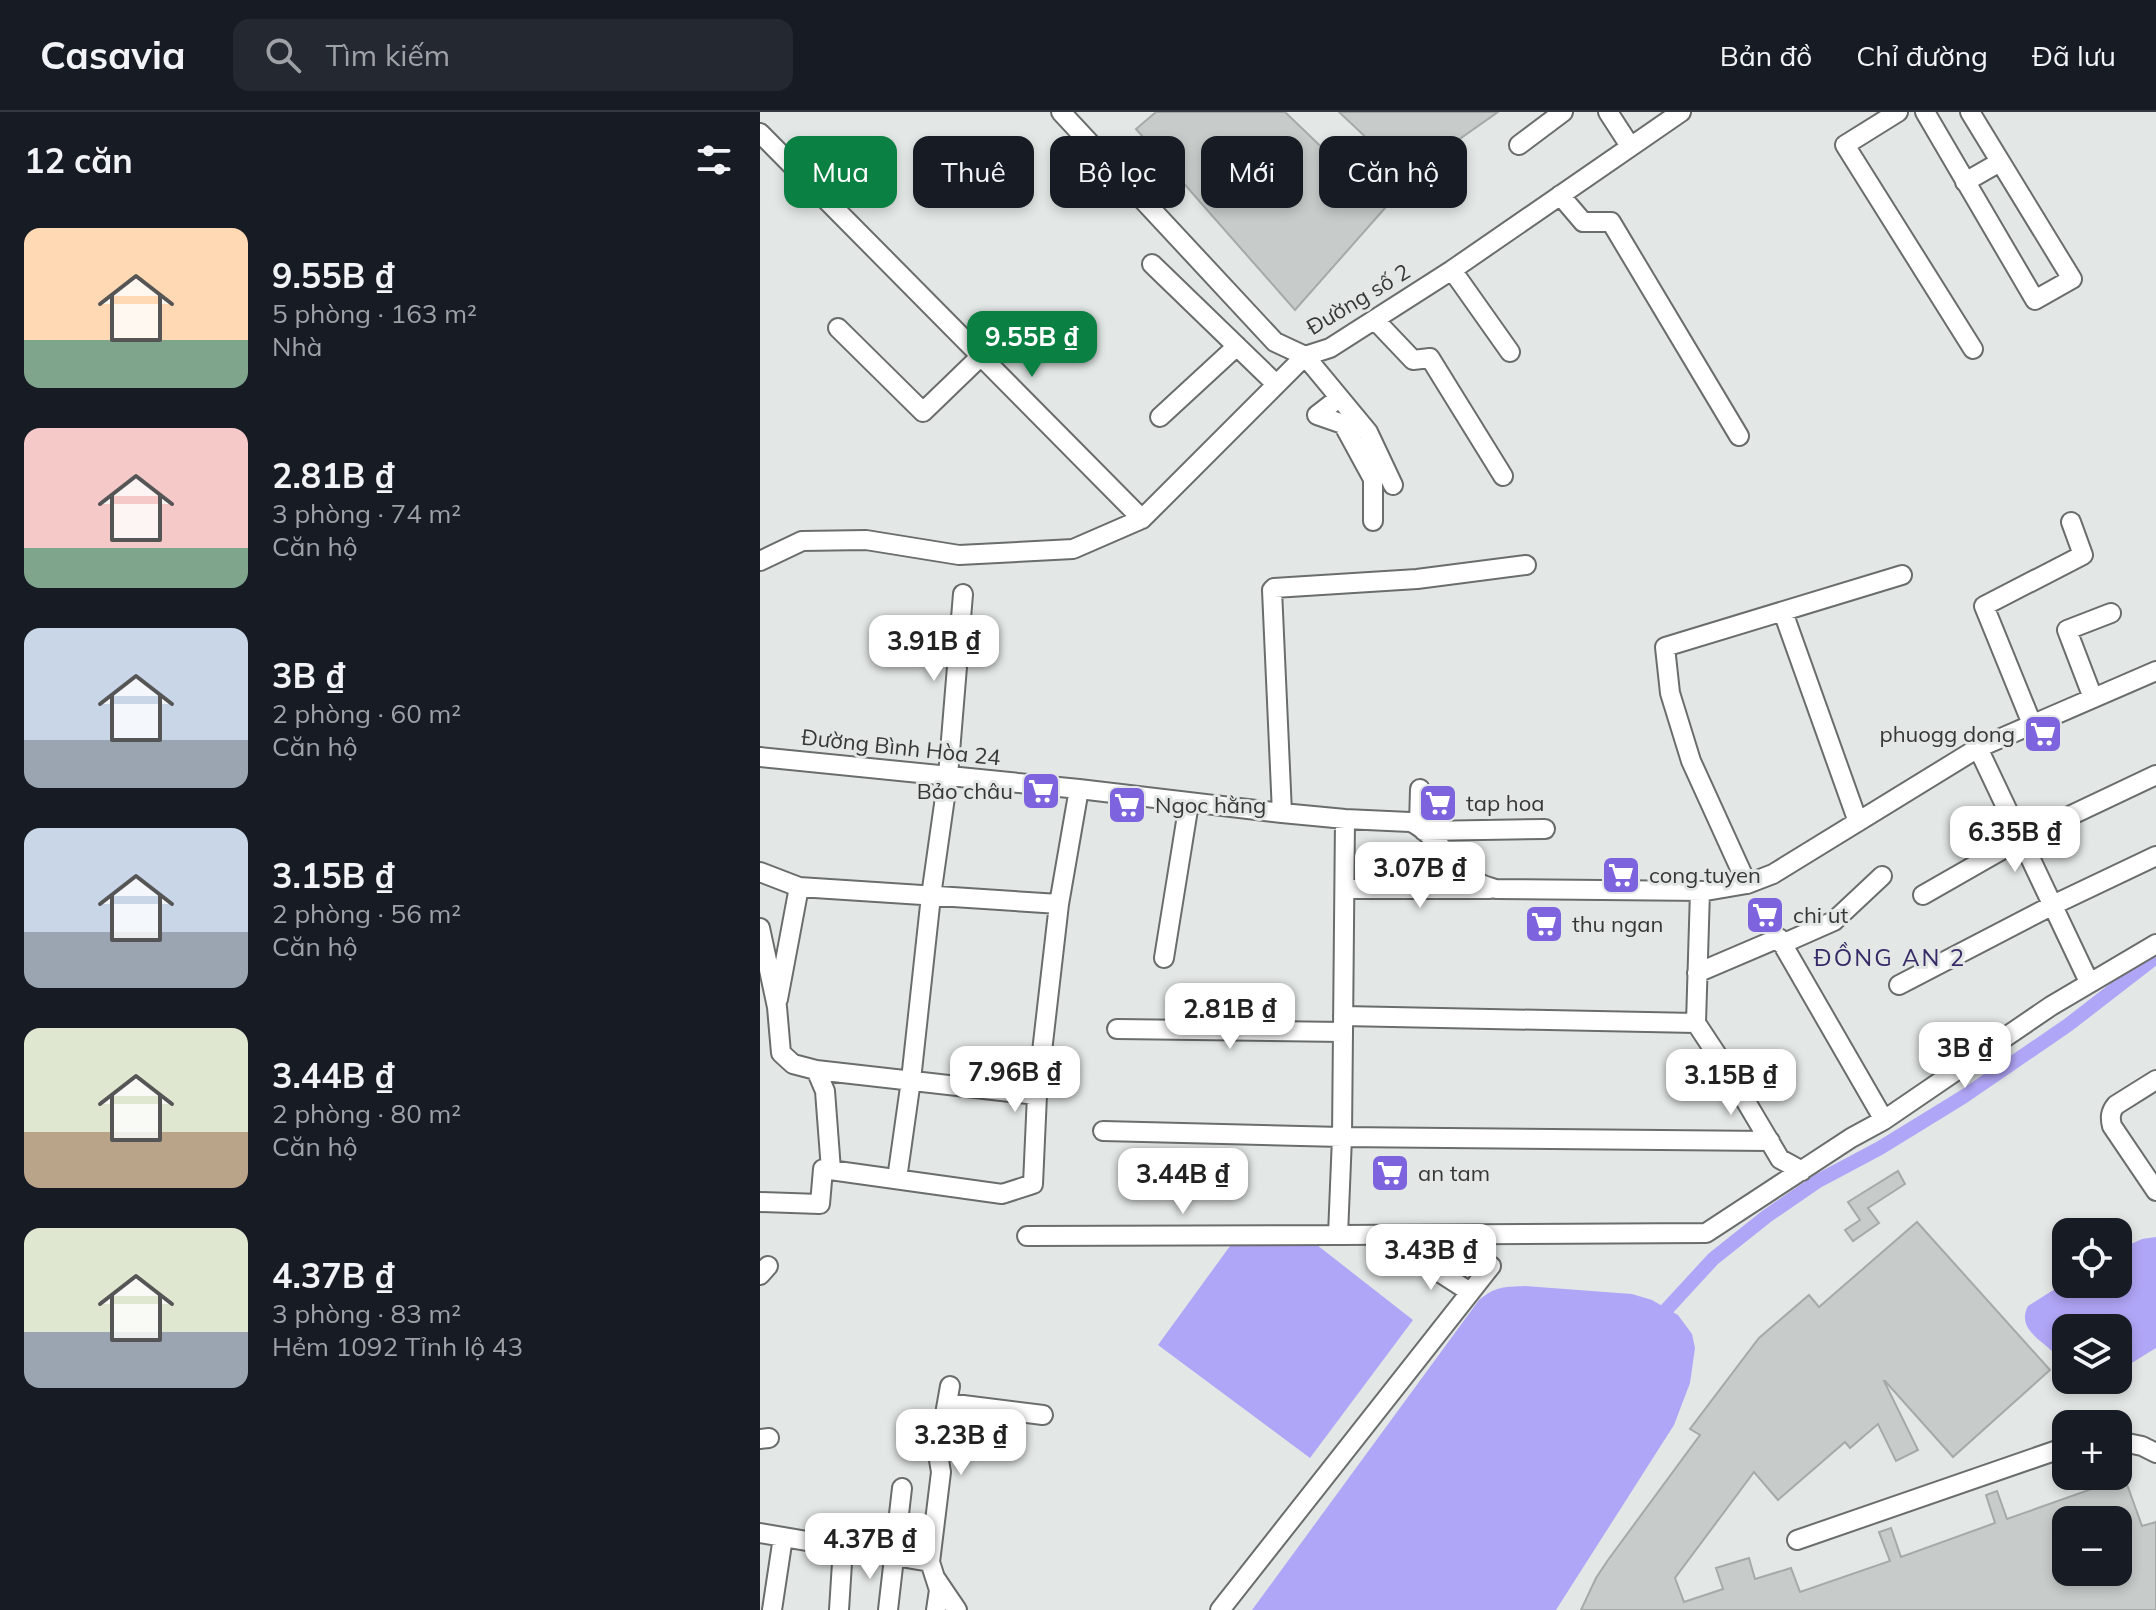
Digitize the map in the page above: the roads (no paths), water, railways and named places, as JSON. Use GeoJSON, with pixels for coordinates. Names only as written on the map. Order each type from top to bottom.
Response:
{"type":"FeatureCollection","features":[{"type":"Feature","properties":{"kind":"street","name":"Đường số 2"},"geometry":{"type":"LineString","coordinates":[[1061,112],[1275,342],[1305,356],[1330,348],[1375,320],[1681,112]]}},
{"type":"Feature","properties":{"kind":"street"},"geometry":{"type":"LineString","coordinates":[[1519,145],[1563,112]]}},
{"type":"Feature","properties":{"kind":"street"},"geometry":{"type":"LineString","coordinates":[[1608,112],[1630,146]]}},
{"type":"Feature","properties":{"kind":"street"},"geometry":{"type":"LineString","coordinates":[[1898,112],[1845,145],[1973,349]]}},
{"type":"Feature","properties":{"kind":"street"},"geometry":{"type":"LineString","coordinates":[[1925,112],[2035,300],[2072,279],[1970,112]]}},
{"type":"Feature","properties":{"kind":"street"},"geometry":{"type":"LineString","coordinates":[[760,133],[1142,519]]}},
{"type":"Feature","properties":{"kind":"street"},"geometry":{"type":"LineString","coordinates":[[1965,182],[2000,162]]}},
{"type":"Feature","properties":{"kind":"street"},"geometry":{"type":"LineString","coordinates":[[1560,195],[1583,222],[1611,222],[1739,436]]}},
{"type":"Feature","properties":{"kind":"street"},"geometry":{"type":"LineString","coordinates":[[1152,264],[1276,384]]}},
{"type":"Feature","properties":{"kind":"street"},"geometry":{"type":"LineString","coordinates":[[1452,270],[1510,352]]}},
{"type":"Feature","properties":{"kind":"street"},"geometry":{"type":"LineString","coordinates":[[1375,320],[1413,360],[1430,358],[1503,476]]}},
{"type":"Feature","properties":{"kind":"street"},"geometry":{"type":"LineString","coordinates":[[838,328],[923,412],[981,356]]}},
{"type":"Feature","properties":{"kind":"street"},"geometry":{"type":"LineString","coordinates":[[1160,417],[1237,346]]}},
{"type":"Feature","properties":{"kind":"street"},"geometry":{"type":"LineString","coordinates":[[760,561],[802,541],[866,540],[959,555],[1073,549],[1142,519],[1305,356],[1368,432],[1393,485]]}},
{"type":"Feature","properties":{"kind":"street"},"geometry":{"type":"LineString","coordinates":[[1339,398],[1317,415],[1343,424],[1373,479],[1373,521]]}},
{"type":"Feature","properties":{"kind":"street"},"geometry":{"type":"LineString","coordinates":[[2032,724],[1984,606],[2083,555],[2071,522]]}},
{"type":"Feature","properties":{"kind":"street"},"geometry":{"type":"LineString","coordinates":[[1282,813],[1274,588],[1417,579],[1526,565]]}},
{"type":"Feature","properties":{"kind":"street"},"geometry":{"type":"LineString","coordinates":[[1747,884],[1691,761],[1670,693],[1665,647],[1902,575]]}},
{"type":"Feature","properties":{"kind":"street"},"geometry":{"type":"LineString","coordinates":[[897,1179],[948,776],[963,594]]}},
{"type":"Feature","properties":{"kind":"street"},"geometry":{"type":"LineString","coordinates":[[1783,612],[1858,822]]}},
{"type":"Feature","properties":{"kind":"street"},"geometry":{"type":"LineString","coordinates":[[2093,698],[2067,630],[2111,613]]}},
{"type":"Feature","properties":{"kind":"street"},"geometry":{"type":"LineString","coordinates":[[1345,889],[1700,891],[1747,884],[1773,874],[1978,748],[2156,671]]}},
{"type":"Feature","properties":{"kind":"street"},"geometry":{"type":"LineString","coordinates":[[1978,748],[2089,982]]}},
{"type":"Feature","properties":{"kind":"street","name":"Đường Bình Hòa 24"},"geometry":{"type":"LineString","coordinates":[[760,757],[1282,813],[1400,820],[1422,828],[1545,829]]}},
{"type":"Feature","properties":{"kind":"street"},"geometry":{"type":"LineString","coordinates":[[1923,895],[2021,839],[2156,775]]}},
{"type":"Feature","properties":{"kind":"street"},"geometry":{"type":"LineString","coordinates":[[760,1202],[820,1204],[823,1169],[1002,1194],[1033,1184],[1037,1095],[1059,904],[1079,789]]}},
{"type":"Feature","properties":{"kind":"street"},"geometry":{"type":"LineString","coordinates":[[1420,789],[1422,828],[1477,882],[1496,889]]}},
{"type":"Feature","properties":{"kind":"street"},"geometry":{"type":"LineString","coordinates":[[1164,958],[1189,803]]}},
{"type":"Feature","properties":{"kind":"street"},"geometry":{"type":"LineString","coordinates":[[1338,1235],[1345,819]]}},
{"type":"Feature","properties":{"kind":"street"},"geometry":{"type":"LineString","coordinates":[[1899,985],[2053,905],[2156,856]]}},
{"type":"Feature","properties":{"kind":"street"},"geometry":{"type":"LineString","coordinates":[[760,872],[799,887],[1059,904]]}},
{"type":"Feature","properties":{"kind":"street"},"geometry":{"type":"LineString","coordinates":[[1782,944],[1834,921],[1882,876]]}},
{"type":"Feature","properties":{"kind":"street"},"geometry":{"type":"LineString","coordinates":[[777,1007],[799,887]]}},
{"type":"Feature","properties":{"kind":"street"},"geometry":{"type":"LineString","coordinates":[[1700,891],[1696,1023],[1780,1159],[1802,1171]]}},
{"type":"Feature","properties":{"kind":"street"},"geometry":{"type":"LineString","coordinates":[[760,928],[777,1007],[781,1053],[793,1064],[816,1070],[1037,1095]]}},
{"type":"Feature","properties":{"kind":"street"},"geometry":{"type":"LineString","coordinates":[[1697,973],[1779,938],[1884,1120]]}},
{"type":"Feature","properties":{"kind":"street"},"geometry":{"type":"LineString","coordinates":[[1027,1236],[1706,1233],[1851,1138],[1884,1120],[2089,982],[2156,944]]}},
{"type":"Feature","properties":{"kind":"street"},"geometry":{"type":"LineString","coordinates":[[1117,1029],[1343,1024],[1696,1023]]}},
{"type":"Feature","properties":{"kind":"street"},"geometry":{"type":"LineString","coordinates":[[816,1070],[825,1091],[831,1170]]}},
{"type":"Feature","properties":{"kind":"street"},"geometry":{"type":"LineString","coordinates":[[2156,1080],[2116,1105],[2112,1109],[2111,1120],[2156,1191]]}},
{"type":"Feature","properties":{"kind":"street"},"geometry":{"type":"LineString","coordinates":[[1103,1131],[1342,1137],[1770,1141]]}},
{"type":"Feature","properties":{"kind":"street"},"geometry":{"type":"LineString","coordinates":[[1431,1256],[1439,1272],[1470,1292]]}},
{"type":"Feature","properties":{"kind":"street"},"geometry":{"type":"LineString","coordinates":[[1220,1610],[1491,1266]]}},
{"type":"Feature","properties":{"kind":"street"},"geometry":{"type":"LineString","coordinates":[[936,1610],[939,1590],[932,1569],[941,1472],[938,1454],[948,1394],[1043,1415]]}},
{"type":"Feature","properties":{"kind":"street"},"geometry":{"type":"LineString","coordinates":[[2132,1444],[2156,1453]]}},
{"type":"Feature","properties":{"kind":"street"},"geometry":{"type":"LineString","coordinates":[[1797,1540],[2052,1452]]}},
{"type":"Feature","properties":{"kind":"street"},"geometry":{"type":"LineString","coordinates":[[888,1610],[902,1488]]}},
{"type":"Feature","properties":{"kind":"street"},"geometry":{"type":"LineString","coordinates":[[760,1533],[893,1556],[932,1569],[957,1610]]}},
{"type":"Feature","properties":{"kind":"street"},"geometry":{"type":"LineString","coordinates":[[772,1610],[783,1537]]}},
{"type":"Feature","properties":{"kind":"street"},"geometry":{"type":"LineString","coordinates":[[839,1610],[843,1547]]}},
{"type":"Feature","properties":{"kind":"waterway"},"geometry":{"type":"LineString","coordinates":[[1667,1309],[1713,1259],[1767,1216],[1818,1181],[1880,1148],[1963,1097],[2068,1025],[2156,957]]}},
{"type":"Feature","properties":{"kind":"place","name":"phuogg dong"},"geometry":{"type":"Point","coordinates":[2043,734]}},
{"type":"Feature","properties":{"kind":"place","name":"Bảo châu"},"geometry":{"type":"Point","coordinates":[1041,791]}},
{"type":"Feature","properties":{"kind":"place","name":"tap hoa"},"geometry":{"type":"Point","coordinates":[1438,803]}},
{"type":"Feature","properties":{"kind":"place","name":"Ngoc hằng"},"geometry":{"type":"Point","coordinates":[1127,805]}},
{"type":"Feature","properties":{"kind":"place","name":"cong tuyen"},"geometry":{"type":"Point","coordinates":[1621,875]}},
{"type":"Feature","properties":{"kind":"place","name":"chi ut"},"geometry":{"type":"Point","coordinates":[1765,915]}},
{"type":"Feature","properties":{"kind":"place","name":"thu ngan"},"geometry":{"type":"Point","coordinates":[1544,924]}},
{"type":"Feature","properties":{"kind":"place","name":"an tam"},"geometry":{"type":"Point","coordinates":[1390,1173]}},
{"type":"Feature","properties":{"kind":"district","name":"ĐỒNG AN 2"},"geometry":{"type":"Point","coordinates":[1890,957]}}]}
